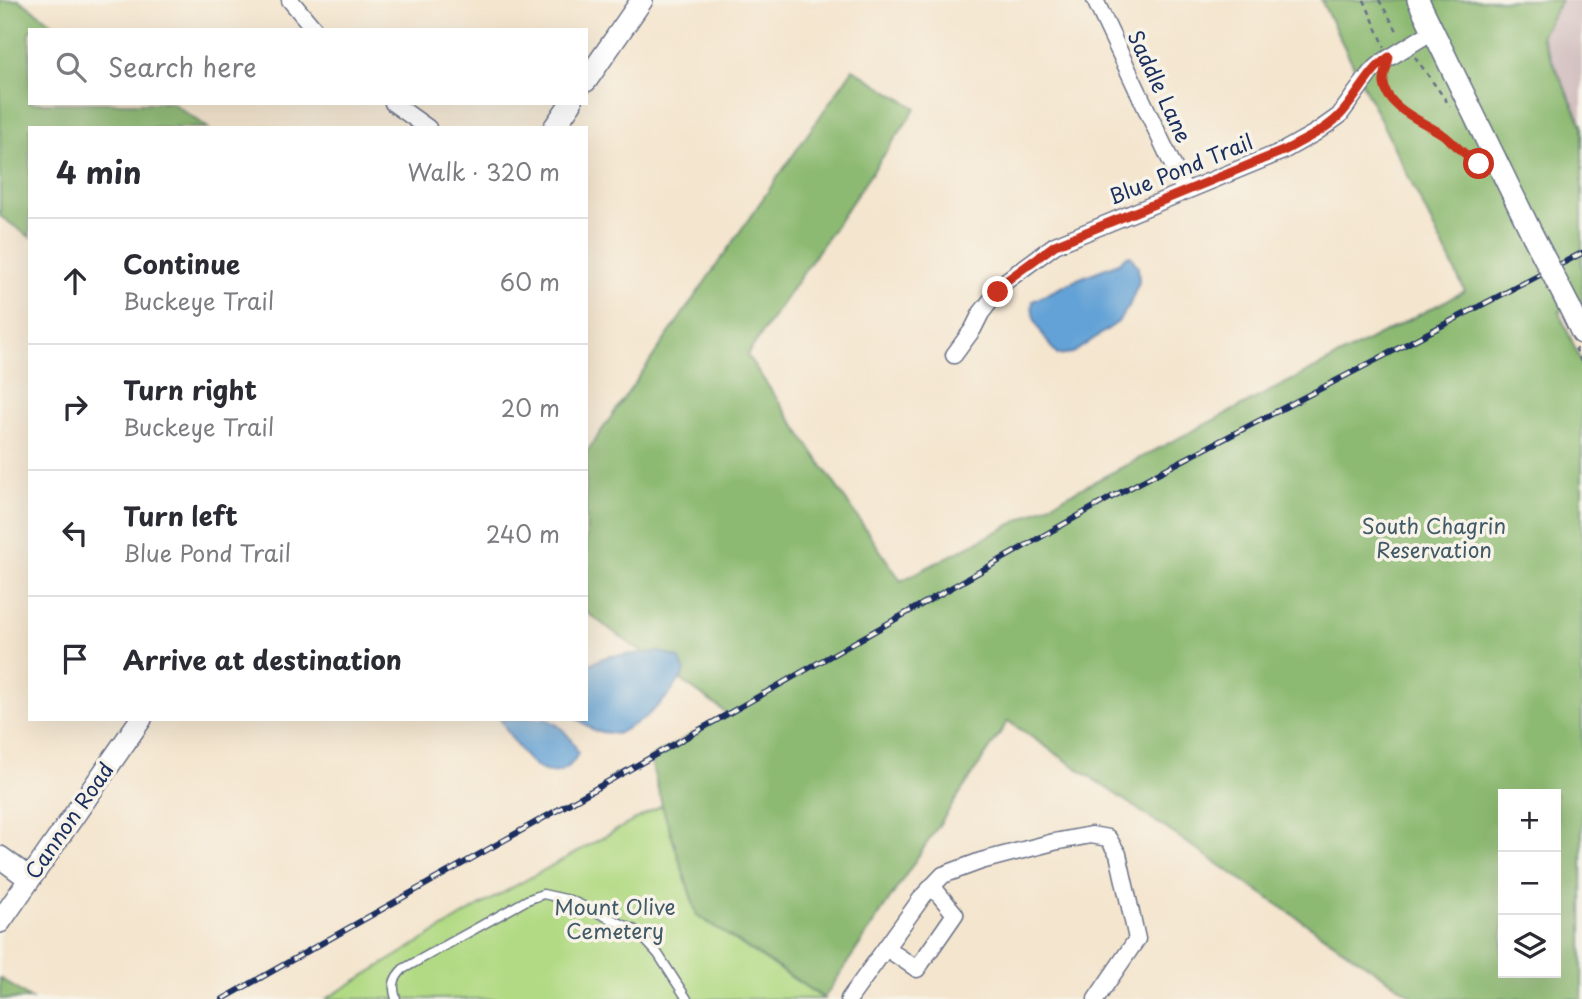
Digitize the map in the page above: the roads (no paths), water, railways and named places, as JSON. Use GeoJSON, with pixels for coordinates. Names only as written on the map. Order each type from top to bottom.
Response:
{"type":"FeatureCollection","features":[{"type":"Feature","properties":{"kind":"street"},"geometry":{"type":"LineString","coordinates":[[290,0],[314,28]]}},
{"type":"Feature","properties":{"kind":"street"},"geometry":{"type":"LineString","coordinates":[[588,78],[642,0]]}},
{"type":"Feature","properties":{"kind":"street","name":"Saddle Lane"},"geometry":{"type":"LineString","coordinates":[[1095,0],[1185,191]]}},
{"type":"Feature","properties":{"kind":"street"},"geometry":{"type":"LineString","coordinates":[[1418,0],[1582,334]]}},
{"type":"Feature","properties":{"kind":"street","name":"Blue Pond Trail"},"geometry":{"type":"LineString","coordinates":[[954,355],[1006,281],[1055,245],[1283,151],[1315,133],[1339,116],[1371,72],[1389,57],[1433,31]]}},
{"type":"Feature","properties":{"kind":"street"},"geometry":{"type":"LineString","coordinates":[[396,105],[425,126]]}},
{"type":"Feature","properties":{"kind":"street"},"geometry":{"type":"LineString","coordinates":[[555,126],[570,105]]}},
{"type":"Feature","properties":{"kind":"street","name":"Cannon Road"},"geometry":{"type":"LineString","coordinates":[[0,922],[140,721]]}},
{"type":"Feature","properties":{"kind":"street"},"geometry":{"type":"LineString","coordinates":[[849,999],[923,896],[943,875],[981,861],[1091,835],[1108,838],[1118,854],[1137,939],[1096,999]]}},
{"type":"Feature","properties":{"kind":"street"},"geometry":{"type":"LineString","coordinates":[[0,857],[30,879]]}},
{"type":"Feature","properties":{"kind":"street"},"geometry":{"type":"LineString","coordinates":[[886,948],[917,970],[955,914],[932,886]]}},
{"type":"Feature","properties":{"kind":"lane"},"geometry":{"type":"LineString","coordinates":[[396,999],[393,989],[395,977],[403,969],[542,894],[570,900],[637,931],[658,954],[687,999]]}},
{"type":"Feature","properties":{"kind":"water"},"geometry":{"type":"Polygon","coordinates":[[[1130,255],[1138,267],[1139,282],[1129,306],[1118,322],[1073,353],[1057,355],[1036,323],[1033,301],[1119,263],[1130,255]]]}},
{"type":"Feature","properties":{"kind":"water"},"geometry":{"type":"Polygon","coordinates":[[[660,652],[679,658],[685,672],[669,695],[645,718],[617,734],[595,731],[580,721],[588,721],[588,664],[609,656],[660,652]]]}},
{"type":"Feature","properties":{"kind":"water"},"geometry":{"type":"Polygon","coordinates":[[[501,721],[550,721],[565,732],[578,754],[568,767],[557,772],[547,772],[528,759],[501,721]]]}},
{"type":"Feature","properties":{"kind":"railway"},"geometry":{"type":"LineString","coordinates":[[223,999],[1110,498],[1582,253]]}},
{"type":"Feature","properties":{"kind":"park label","name":"South Chagrin Reservation"},"geometry":{"type":"Point","coordinates":[1434,539]}},
{"type":"Feature","properties":{"kind":"park label","name":"Mount Olive Cemetery"},"geometry":{"type":"Point","coordinates":[615,920]}}]}
